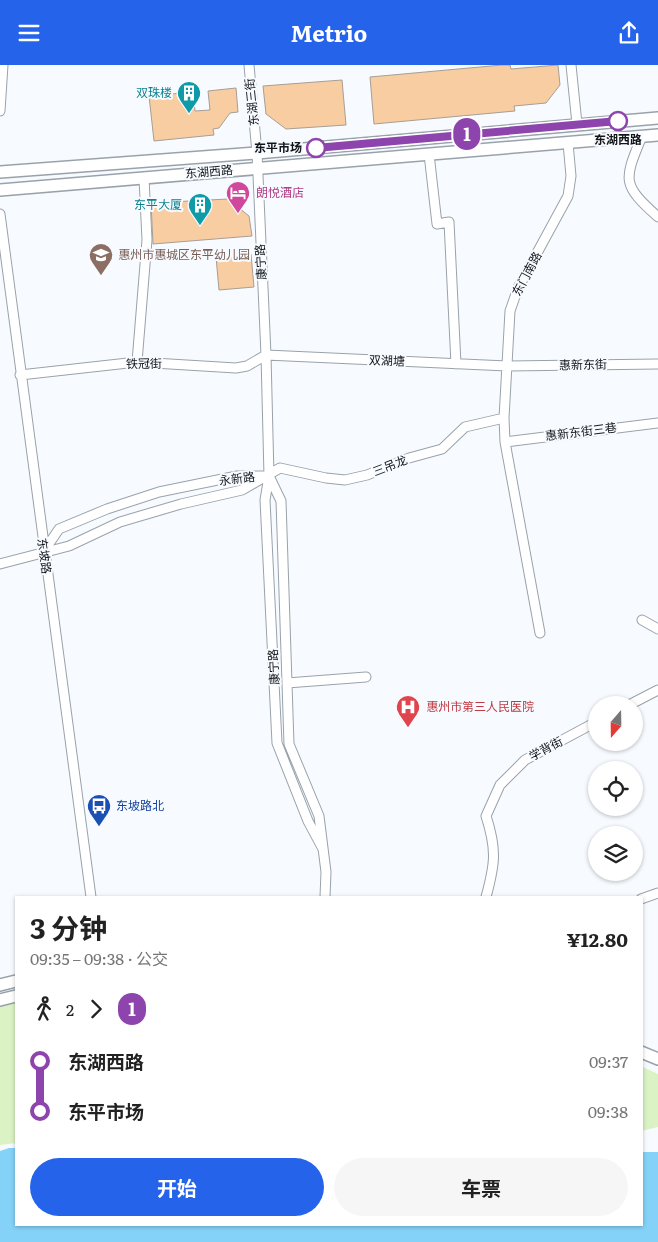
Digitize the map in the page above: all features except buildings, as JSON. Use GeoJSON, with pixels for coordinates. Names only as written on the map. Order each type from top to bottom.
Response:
{"type":"FeatureCollection","features":[{"type":"Feature","properties":{"kind":"main road","name":"东湖西路"},"geometry":{"type":"LineString","coordinates":[[0,172],[257,153],[658,118]]}},
{"type":"Feature","properties":{"kind":"main road","name":"东湖西路"},"geometry":{"type":"LineString","coordinates":[[0,190],[658,135]]}},
{"type":"Feature","properties":{"kind":"main road"},"geometry":{"type":"LineString","coordinates":[[0,985],[15,981]]}},
{"type":"Feature","properties":{"kind":"main road"},"geometry":{"type":"LineString","coordinates":[[0,1000],[15,996]]}},
{"type":"Feature","properties":{"kind":"main road"},"geometry":{"type":"LineString","coordinates":[[643,1053],[658,1059]]}},
{"type":"Feature","properties":{"kind":"street"},"geometry":{"type":"LineString","coordinates":[[0,111],[3,65]]}},
{"type":"Feature","properties":{"kind":"street","name":"东湖三街"},"geometry":{"type":"LineString","coordinates":[[249,65],[257,153],[256,168]]}},
{"type":"Feature","properties":{"kind":"street"},"geometry":{"type":"LineString","coordinates":[[571,65],[577,124]]}},
{"type":"Feature","properties":{"kind":"street"},"geometry":{"type":"LineString","coordinates":[[642,136],[629,168],[629,180],[637,198],[658,217]]}},
{"type":"Feature","properties":{"kind":"street","name":"东门南路"},"geometry":{"type":"LineString","coordinates":[[540,633],[505,442],[504,419],[508,325],[513,299],[562,209],[569,192],[571,176],[568,143]]}},
{"type":"Feature","properties":{"kind":"street"},"geometry":{"type":"LineString","coordinates":[[428,154],[437,224],[449,223],[456,364]]}},
{"type":"Feature","properties":{"kind":"street","name":"康宁路"},"geometry":{"type":"LineString","coordinates":[[256,168],[266,355],[269,476],[265,500],[277,743],[308,821],[323,849]]}},
{"type":"Feature","properties":{"kind":"street"},"geometry":{"type":"LineString","coordinates":[[137,362],[147,240],[144,178]]}},
{"type":"Feature","properties":{"kind":"street","name":"东坡路"},"geometry":{"type":"LineString","coordinates":[[0,214],[91,896]]}},
{"type":"Feature","properties":{"kind":"street","name":"双湖塘"},"geometry":{"type":"LineString","coordinates":[[266,355],[507,366]]}},
{"type":"Feature","properties":{"kind":"street","name":"铁冠街"},"geometry":{"type":"LineString","coordinates":[[20,375],[137,362],[236,368],[247,366],[266,355]]}},
{"type":"Feature","properties":{"kind":"street","name":"惠新东街"},"geometry":{"type":"LineString","coordinates":[[507,366],[658,364]]}},
{"type":"Feature","properties":{"kind":"street","name":"三吊龙"},"geometry":{"type":"LineString","coordinates":[[269,476],[280,468],[345,480],[367,475],[409,458],[442,449],[465,427],[504,419]]}},
{"type":"Feature","properties":{"kind":"street","name":"惠新东街三巷"},"geometry":{"type":"LineString","coordinates":[[505,442],[658,423]]}},
{"type":"Feature","properties":{"kind":"street","name":"康宁路"},"geometry":{"type":"LineString","coordinates":[[269,476],[281,501],[289,744],[319,816],[323,849],[325,896]]}},
{"type":"Feature","properties":{"kind":"street","name":"永新路"},"geometry":{"type":"LineString","coordinates":[[44,551],[59,529],[107,509],[159,492],[237,477],[269,476]]}},
{"type":"Feature","properties":{"kind":"street","name":"永新路"},"geometry":{"type":"LineString","coordinates":[[0,564],[69,545],[120,523],[181,504],[242,490],[269,476]]}},
{"type":"Feature","properties":{"kind":"street"},"geometry":{"type":"LineString","coordinates":[[642,620],[658,629]]}},
{"type":"Feature","properties":{"kind":"street"},"geometry":{"type":"LineString","coordinates":[[287,683],[366,677]]}},
{"type":"Feature","properties":{"kind":"street"},"geometry":{"type":"LineString","coordinates":[[643,698],[658,690]]}},
{"type":"Feature","properties":{"kind":"street","name":"学背街"},"geometry":{"type":"LineString","coordinates":[[486,896],[493,870],[494,842],[486,816],[500,785],[525,760],[588,726]]}},
{"type":"Feature","properties":{"kind":"street"},"geometry":{"type":"LineString","coordinates":[[643,898],[658,893]]}},
{"type":"Feature","properties":{"kind":"green space"},"geometry":{"type":"Polygon","coordinates":[[[15,1002],[15,1143],[0,1145],[0,1005],[15,1002]]]}},
{"type":"Feature","properties":{"kind":"green space"},"geometry":{"type":"Polygon","coordinates":[[[643,1067],[658,1074],[658,1127],[643,1131],[643,1067]]]}},
{"type":"Feature","properties":{"kind":"water"},"geometry":{"type":"Polygon","coordinates":[[[15,1148],[15,1226],[643,1226],[643,1152],[658,1152],[658,1242],[0,1242],[0,1151],[15,1148]]]}},
{"type":"Feature","properties":{"kind":"bus line","name":"1"},"geometry":{"type":"LineString","coordinates":[[316,148],[618,121]]}},
{"type":"Feature","properties":{"kind":"place","name":"双珠楼"},"geometry":{"type":"Point","coordinates":[189,114]}},
{"type":"Feature","properties":{"kind":"place","name":"东湖西路"},"geometry":{"type":"Point","coordinates":[618,121]}},
{"type":"Feature","properties":{"kind":"place","name":"东平市场"},"geometry":{"type":"Point","coordinates":[316,148]}},
{"type":"Feature","properties":{"kind":"place","name":"朗悦酒店"},"geometry":{"type":"Point","coordinates":[238,214]}},
{"type":"Feature","properties":{"kind":"place","name":"东平大厦"},"geometry":{"type":"Point","coordinates":[200,226]}},
{"type":"Feature","properties":{"kind":"place","name":"惠州市惠城区东平幼儿园"},"geometry":{"type":"Point","coordinates":[101,276]}},
{"type":"Feature","properties":{"kind":"place","name":"惠州市第三人民医院"},"geometry":{"type":"Point","coordinates":[408,728]}},
{"type":"Feature","properties":{"kind":"place","name":"东坡路北"},"geometry":{"type":"Point","coordinates":[99,827]}}]}
